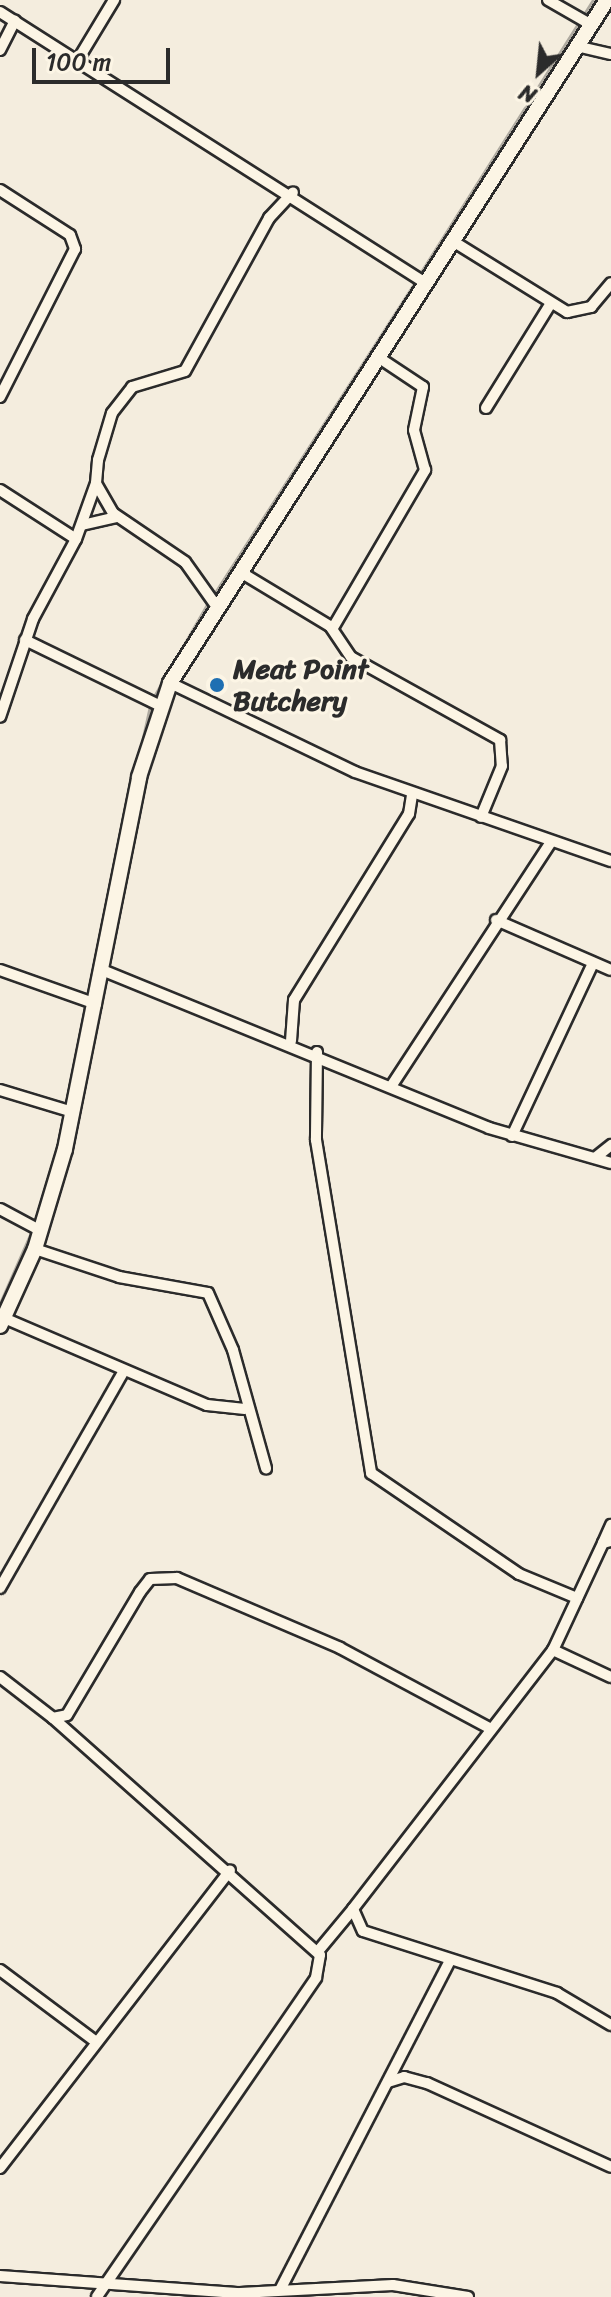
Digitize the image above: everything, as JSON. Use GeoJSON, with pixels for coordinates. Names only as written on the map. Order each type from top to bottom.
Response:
{"type":"FeatureCollection","features":[{"type":"Feature","properties":{"kind":"main road"},"geometry":{"type":"LineString","coordinates":[[2,1322],[35,1249],[73,1112],[139,777],[170,683],[607,0]]}},
{"type":"Feature","properties":{"kind":"street"},"geometry":{"type":"LineString","coordinates":[[76,63],[114,0]]}},
{"type":"Feature","properties":{"kind":"street"},"geometry":{"type":"LineString","coordinates":[[548,0],[590,24]]}},
{"type":"Feature","properties":{"kind":"street"},"geometry":{"type":"LineString","coordinates":[[0,12],[76,63],[293,192],[424,282]]}},
{"type":"Feature","properties":{"kind":"street"},"geometry":{"type":"LineString","coordinates":[[0,50],[15,21]]}},
{"type":"Feature","properties":{"kind":"street"},"geometry":{"type":"LineString","coordinates":[[576,46],[611,54]]}},
{"type":"Feature","properties":{"kind":"street"},"geometry":{"type":"LineString","coordinates":[[0,190],[70,235],[75,249],[0,397]]}},
{"type":"Feature","properties":{"kind":"street"},"geometry":{"type":"LineString","coordinates":[[0,717],[25,640],[82,525],[120,399],[132,387],[185,371],[269,218],[293,192]]}},
{"type":"Feature","properties":{"kind":"street"},"geometry":{"type":"LineString","coordinates":[[451,240],[551,303],[576,314],[611,283]]}},
{"type":"Feature","properties":{"kind":"street"},"geometry":{"type":"LineString","coordinates":[[486,408],[551,303]]}},
{"type":"Feature","properties":{"kind":"street"},"geometry":{"type":"LineString","coordinates":[[334,626],[425,470],[414,430],[423,387],[378,357]]}},
{"type":"Feature","properties":{"kind":"street"},"geometry":{"type":"LineString","coordinates":[[96,483],[116,517],[185,562],[217,607]]}},
{"type":"Feature","properties":{"kind":"street"},"geometry":{"type":"LineString","coordinates":[[0,490],[76,539]]}},
{"type":"Feature","properties":{"kind":"street"},"geometry":{"type":"LineString","coordinates":[[82,525],[116,517]]}},
{"type":"Feature","properties":{"kind":"street"},"geometry":{"type":"LineString","coordinates":[[242,573],[328,624],[351,657],[500,740],[502,766],[481,817]]}},
{"type":"Feature","properties":{"kind":"street"},"geometry":{"type":"LineString","coordinates":[[25,640],[161,706]]}},
{"type":"Feature","properties":{"kind":"street"},"geometry":{"type":"LineString","coordinates":[[170,683],[412,795],[611,861]]}},
{"type":"Feature","properties":{"kind":"street"},"geometry":{"type":"LineString","coordinates":[[291,1041],[294,1000],[409,814],[412,795]]}},
{"type":"Feature","properties":{"kind":"street"},"geometry":{"type":"LineString","coordinates":[[392,1085],[496,920],[551,842]]}},
{"type":"Feature","properties":{"kind":"street"},"geometry":{"type":"LineString","coordinates":[[496,920],[611,970]]}},
{"type":"Feature","properties":{"kind":"street"},"geometry":{"type":"LineString","coordinates":[[512,1136],[593,963]]}},
{"type":"Feature","properties":{"kind":"street"},"geometry":{"type":"LineString","coordinates":[[0,970],[96,1004]]}},
{"type":"Feature","properties":{"kind":"street"},"geometry":{"type":"LineString","coordinates":[[102,970],[215,1019],[291,1041],[512,1136],[611,1163]]}},
{"type":"Feature","properties":{"kind":"street"},"geometry":{"type":"LineString","coordinates":[[317,1052],[316,1140],[371,1473],[437,1524],[562,1596],[577,1598]]}},
{"type":"Feature","properties":{"kind":"street"},"geometry":{"type":"LineString","coordinates":[[0,1090],[73,1112]]}},
{"type":"Feature","properties":{"kind":"street"},"geometry":{"type":"LineString","coordinates":[[595,1158],[611,1145]]}},
{"type":"Feature","properties":{"kind":"street"},"geometry":{"type":"LineString","coordinates":[[0,1209],[41,1231]]}},
{"type":"Feature","properties":{"kind":"street"},"geometry":{"type":"LineString","coordinates":[[35,1249],[119,1277],[208,1293],[233,1350],[245,1409],[266,1468]]}},
{"type":"Feature","properties":{"kind":"street"},"geometry":{"type":"LineString","coordinates":[[2,1322],[207,1405],[245,1409]]}},
{"type":"Feature","properties":{"kind":"street"},"geometry":{"type":"LineString","coordinates":[[0,1588],[123,1372]]}},
{"type":"Feature","properties":{"kind":"street"},"geometry":{"type":"LineString","coordinates":[[97,2297],[316,1978],[319,1950],[553,1650],[607,1542],[611,1525]]}},
{"type":"Feature","properties":{"kind":"street"},"geometry":{"type":"LineString","coordinates":[[53,1718],[74,1707],[140,1592],[164,1577],[340,1648],[491,1729]]}},
{"type":"Feature","properties":{"kind":"street"},"geometry":{"type":"LineString","coordinates":[[562,1596],[568,1616]]}},
{"type":"Feature","properties":{"kind":"street"},"geometry":{"type":"LineString","coordinates":[[553,1650],[611,1677]]}},
{"type":"Feature","properties":{"kind":"street"},"geometry":{"type":"LineString","coordinates":[[0,1677],[53,1718],[319,1950]]}},
{"type":"Feature","properties":{"kind":"street"},"geometry":{"type":"LineString","coordinates":[[0,2168],[230,1870]]}},
{"type":"Feature","properties":{"kind":"street"},"geometry":{"type":"LineString","coordinates":[[353,1909],[363,1931],[557,1993],[611,2025]]}},
{"type":"Feature","properties":{"kind":"street"},"geometry":{"type":"LineString","coordinates":[[281,2288],[450,1961]]}},
{"type":"Feature","properties":{"kind":"street"},"geometry":{"type":"LineString","coordinates":[[2,1975],[95,2041]]}},
{"type":"Feature","properties":{"kind":"street"},"geometry":{"type":"LineString","coordinates":[[388,2082],[404,2077],[427,2083],[611,2167]]}},
{"type":"Feature","properties":{"kind":"street"},"geometry":{"type":"LineString","coordinates":[[0,2276],[265,2294],[281,2288],[393,2285],[468,2297]]}},
{"type":"Feature","properties":{"kind":"waterway"},"geometry":{"type":"LineString","coordinates":[[419,275],[593,0]]}},
{"type":"Feature","properties":{"kind":"waterway"},"geometry":{"type":"LineString","coordinates":[[214,594],[415,282]]}},
{"type":"Feature","properties":{"kind":"waterway"},"geometry":{"type":"LineString","coordinates":[[153,698],[209,601]]}},
{"type":"Feature","properties":{"kind":"waterway"},"geometry":{"type":"LineString","coordinates":[[114,868],[150,705]]}},
{"type":"Feature","properties":{"kind":"waterway"},"geometry":{"type":"LineString","coordinates":[[87,998],[111,880]]}},
{"type":"Feature","properties":{"kind":"waterway"},"geometry":{"type":"LineString","coordinates":[[66,1107],[85,1005]]}},
{"type":"Feature","properties":{"kind":"waterway"},"geometry":{"type":"LineString","coordinates":[[0,1303],[32,1230]]}},
{"type":"Feature","properties":{"kind":"place","name":"Meat Point Butchery"},"geometry":{"type":"Point","coordinates":[217,685]}}]}
